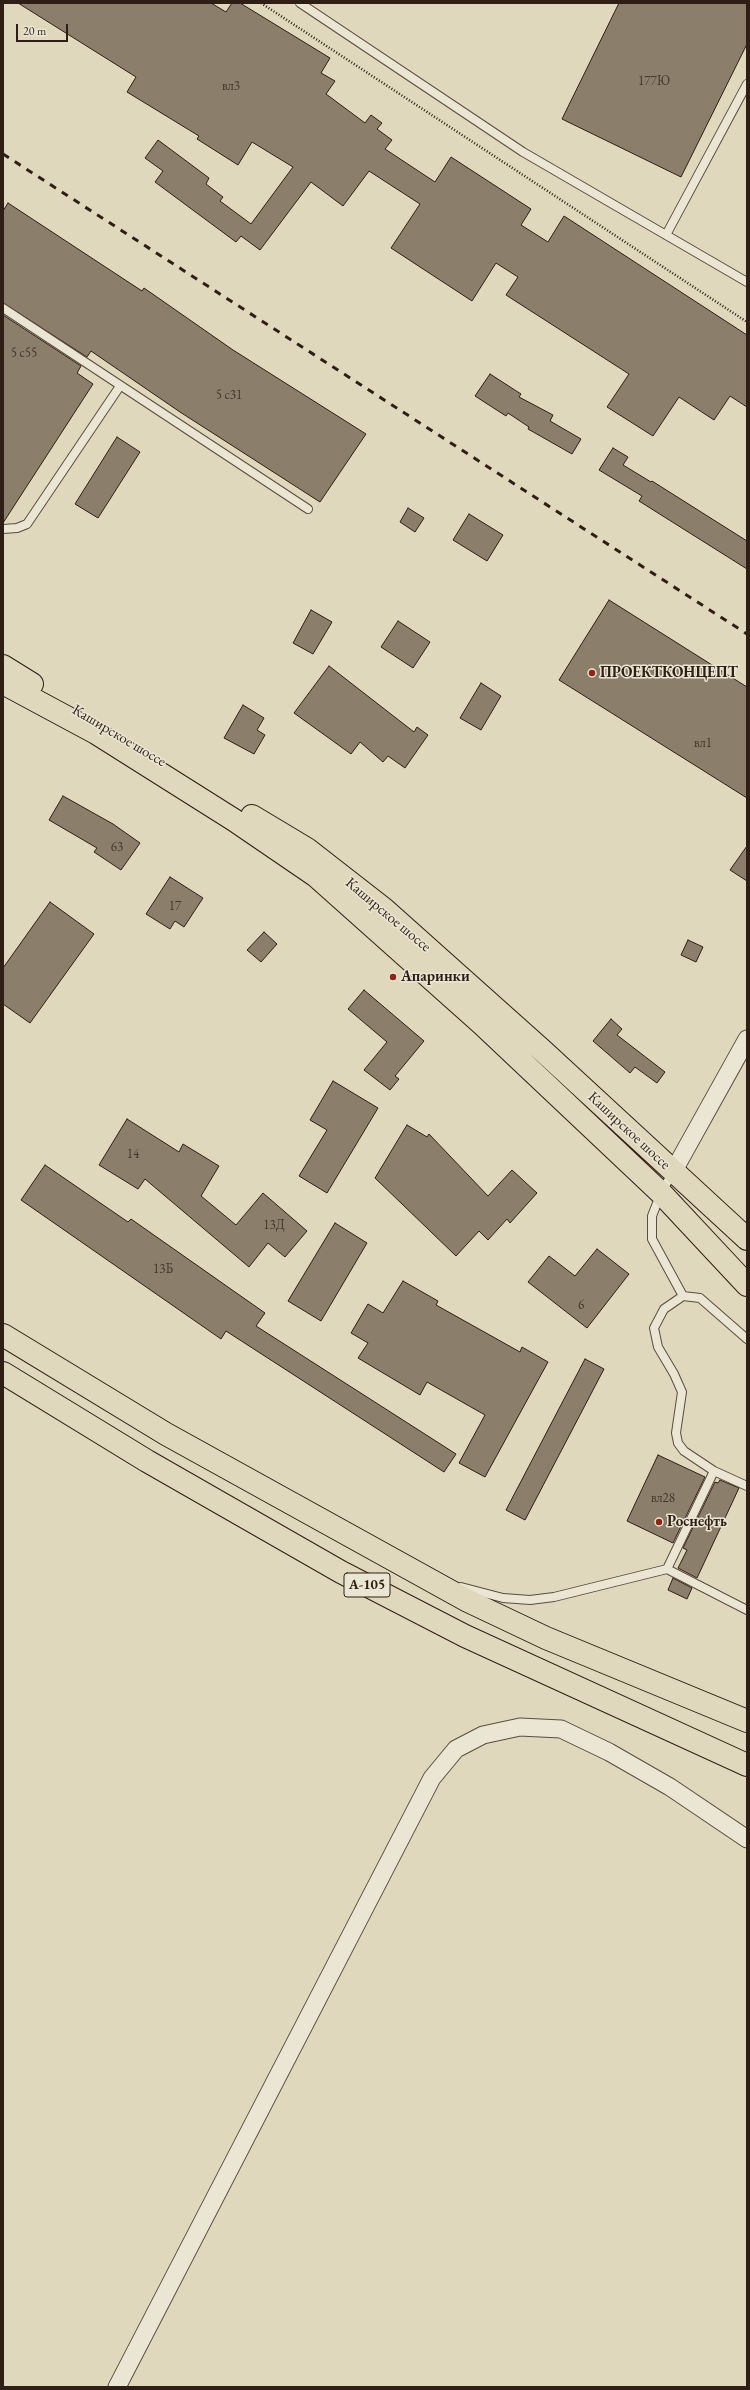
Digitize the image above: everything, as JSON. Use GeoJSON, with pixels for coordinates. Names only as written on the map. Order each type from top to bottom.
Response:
{"type":"FeatureCollection","features":[{"type":"Feature","properties":{"kind":"main road","name":"Каширское шоссе"},"geometry":{"type":"LineString","coordinates":[[3,666],[307,849],[389,914],[543,1051],[747,1240]]}},
{"type":"Feature","properties":{"kind":"main road","name":"Каширское шоссе"},"geometry":{"type":"LineString","coordinates":[[3,683],[96,733],[234,820],[316,876],[482,1024],[661,1192],[747,1285]]}},
{"type":"Feature","properties":{"kind":"main road","name":"А-105"},"geometry":{"type":"LineString","coordinates":[[3,1335],[166,1434],[468,1600],[546,1638],[747,1721]]}},
{"type":"Feature","properties":{"kind":"main road","name":"А-105"},"geometry":{"type":"LineString","coordinates":[[3,1373],[147,1461],[341,1572],[473,1640],[747,1765]]}},
{"type":"Feature","properties":{"kind":"street"},"geometry":{"type":"LineString","coordinates":[[673,1172],[747,1039]]}},
{"type":"Feature","properties":{"kind":"street"},"geometry":{"type":"LineString","coordinates":[[117,2387],[432,1778],[456,1749],[483,1735],[520,1727],[561,1729],[609,1752],[670,1787],[747,1839]]}},
{"type":"Feature","properties":{"kind":"lane"},"geometry":{"type":"LineString","coordinates":[[300,3],[523,152],[747,282]]}},
{"type":"Feature","properties":{"kind":"lane"},"geometry":{"type":"LineString","coordinates":[[666,235],[747,84]]}},
{"type":"Feature","properties":{"kind":"lane"},"geometry":{"type":"LineString","coordinates":[[3,308],[308,509]]}},
{"type":"Feature","properties":{"kind":"lane"},"geometry":{"type":"LineString","coordinates":[[3,529],[17,528],[27,524],[120,386]]}},
{"type":"Feature","properties":{"kind":"lane"},"geometry":{"type":"LineString","coordinates":[[673,1172],[661,1192],[652,1216],[652,1239],[683,1296]]}},
{"type":"Feature","properties":{"kind":"lane"},"geometry":{"type":"LineString","coordinates":[[747,1339],[700,1298],[683,1296],[664,1309],[654,1328],[656,1339],[682,1392],[676,1433],[678,1443],[684,1451],[714,1471],[747,1486]]}},
{"type":"Feature","properties":{"kind":"lane"},"geometry":{"type":"LineString","coordinates":[[667,1569],[714,1471]]}},
{"type":"Feature","properties":{"kind":"lane"},"geometry":{"type":"LineString","coordinates":[[384,1555],[462,1588],[503,1598],[530,1600],[554,1597],[667,1569],[747,1610]]}},
{"type":"Feature","properties":{"kind":"path"},"geometry":{"type":"LineString","coordinates":[[261,3],[747,322]]}},
{"type":"Feature","properties":{"kind":"building"},"geometry":{"type":"Polygon","coordinates":[[[18,3],[211,3],[226,12],[232,3],[240,3],[330,58],[321,73],[335,81],[326,94],[365,123],[371,115],[382,123],[377,129],[392,140],[385,149],[435,182],[451,157],[531,209],[521,225],[548,242],[564,216],[747,335],[747,407],[730,396],[714,420],[679,397],[653,436],[607,407],[629,374],[506,295],[518,277],[496,263],[472,301],[391,248],[420,204],[369,171],[343,206],[311,182],[260,250],[241,236],[236,242],[155,182],[163,171],[145,158],[158,140],[209,178],[206,184],[223,197],[220,201],[251,224],[293,167],[252,142],[238,165],[197,139],[199,136],[127,92],[136,77],[18,3]]]}},
{"type":"Feature","properties":{"kind":"building"},"geometry":{"type":"Polygon","coordinates":[[[619,3],[747,3],[747,44],[681,177],[562,119],[619,3]]]}},
{"type":"Feature","properties":{"kind":"building"},"geometry":{"type":"Polygon","coordinates":[[[8,203],[142,291],[144,288],[233,350],[366,434],[320,502],[180,412],[91,351],[87,357],[3,303],[3,211],[8,203]]]}},
{"type":"Feature","properties":{"kind":"building"},"geometry":{"type":"Polygon","coordinates":[[[3,315],[81,366],[77,373],[93,384],[3,523],[3,315]]]}},
{"type":"Feature","properties":{"kind":"building"},"geometry":{"type":"Polygon","coordinates":[[[490,374],[521,394],[519,397],[553,415],[550,421],[581,439],[572,454],[528,429],[529,427],[508,413],[506,416],[475,396],[490,374]]]}},
{"type":"Feature","properties":{"kind":"building"},"geometry":{"type":"Polygon","coordinates":[[[117,437],[140,452],[98,518],[75,504],[117,437]]]}},
{"type":"Feature","properties":{"kind":"building"},"geometry":{"type":"Polygon","coordinates":[[[613,448],[628,457],[623,465],[651,482],[652,481],[747,541],[747,569],[639,501],[642,496],[599,470],[613,448]]]}},
{"type":"Feature","properties":{"kind":"building"},"geometry":{"type":"Polygon","coordinates":[[[408,508],[424,518],[415,532],[400,522],[408,508]]]}},
{"type":"Feature","properties":{"kind":"building"},"geometry":{"type":"Polygon","coordinates":[[[469,514],[503,535],[487,561],[453,540],[469,514]]]}},
{"type":"Feature","properties":{"kind":"building"},"geometry":{"type":"Polygon","coordinates":[[[609,600],[747,687],[747,798],[559,680],[609,600]]]}},
{"type":"Feature","properties":{"kind":"building"},"geometry":{"type":"Polygon","coordinates":[[[311,610],[332,622],[313,654],[293,643],[311,610]]]}},
{"type":"Feature","properties":{"kind":"building"},"geometry":{"type":"Polygon","coordinates":[[[398,621],[430,642],[413,668],[381,647],[398,621]]]}},
{"type":"Feature","properties":{"kind":"building"},"geometry":{"type":"Polygon","coordinates":[[[329,666],[414,732],[417,727],[428,735],[405,768],[388,756],[383,762],[360,742],[351,754],[294,713],[329,666]]]}},
{"type":"Feature","properties":{"kind":"building"},"geometry":{"type":"Polygon","coordinates":[[[481,683],[501,696],[481,730],[460,718],[481,683]]]}},
{"type":"Feature","properties":{"kind":"building"},"geometry":{"type":"Polygon","coordinates":[[[243,705],[264,718],[257,730],[265,735],[254,754],[224,738],[243,705]]]}},
{"type":"Feature","properties":{"kind":"building"},"geometry":{"type":"Polygon","coordinates":[[[63,796],[113,824],[140,843],[121,870],[94,852],[97,848],[49,820],[63,796]]]}},
{"type":"Feature","properties":{"kind":"building"},"geometry":{"type":"Polygon","coordinates":[[[747,846],[747,881],[730,870],[747,846]]]}},
{"type":"Feature","properties":{"kind":"building"},"geometry":{"type":"Polygon","coordinates":[[[170,877],[203,898],[184,927],[175,921],[170,929],[146,914],[170,877]]]}},
{"type":"Feature","properties":{"kind":"building"},"geometry":{"type":"Polygon","coordinates":[[[50,902],[94,934],[30,1023],[3,1004],[3,968],[50,902]]]}},
{"type":"Feature","properties":{"kind":"building"},"geometry":{"type":"Polygon","coordinates":[[[264,932],[277,944],[261,962],[247,950],[264,932]]]}},
{"type":"Feature","properties":{"kind":"building"},"geometry":{"type":"Polygon","coordinates":[[[688,940],[703,947],[696,962],[681,955],[688,940]]]}},
{"type":"Feature","properties":{"kind":"building"},"geometry":{"type":"Polygon","coordinates":[[[364,990],[424,1041],[395,1076],[399,1079],[390,1090],[364,1070],[387,1042],[348,1009],[364,990]]]}},
{"type":"Feature","properties":{"kind":"building"},"geometry":{"type":"Polygon","coordinates":[[[611,1019],[622,1029],[617,1035],[665,1072],[657,1083],[635,1067],[630,1073],[593,1041],[611,1019]]]}},
{"type":"Feature","properties":{"kind":"building"},"geometry":{"type":"Polygon","coordinates":[[[333,1081],[378,1108],[327,1193],[299,1176],[327,1130],[310,1120],[333,1081]]]}},
{"type":"Feature","properties":{"kind":"building"},"geometry":{"type":"Polygon","coordinates":[[[127,1119],[179,1152],[183,1144],[219,1166],[201,1196],[236,1225],[263,1193],[307,1231],[285,1257],[268,1243],[249,1267],[145,1179],[138,1189],[99,1165],[127,1119]]]}},
{"type":"Feature","properties":{"kind":"building"},"geometry":{"type":"Polygon","coordinates":[[[407,1125],[427,1137],[429,1134],[488,1196],[512,1170],[537,1193],[510,1223],[507,1219],[488,1240],[479,1231],[456,1256],[375,1178],[407,1125]]]}},
{"type":"Feature","properties":{"kind":"building"},"geometry":{"type":"Polygon","coordinates":[[[45,1165],[128,1222],[131,1219],[265,1313],[256,1326],[456,1454],[444,1472],[226,1331],[221,1339],[21,1200],[45,1165]]]}},
{"type":"Feature","properties":{"kind":"building"},"geometry":{"type":"Polygon","coordinates":[[[335,1223],[367,1243],[321,1321],[288,1301],[335,1223]]]}},
{"type":"Feature","properties":{"kind":"building"},"geometry":{"type":"Polygon","coordinates":[[[597,1249],[629,1274],[587,1328],[528,1282],[549,1256],[575,1276],[597,1249]]]}},
{"type":"Feature","properties":{"kind":"building"},"geometry":{"type":"Polygon","coordinates":[[[403,1281],[438,1301],[436,1305],[520,1352],[522,1347],[548,1362],[485,1477],[459,1463],[485,1415],[427,1382],[420,1395],[358,1358],[368,1343],[351,1333],[368,1304],[383,1313],[403,1281]]]}},
{"type":"Feature","properties":{"kind":"building"},"geometry":{"type":"Polygon","coordinates":[[[585,1359],[604,1369],[525,1520],[506,1510],[585,1359]]]}},
{"type":"Feature","properties":{"kind":"building"},"geometry":{"type":"Polygon","coordinates":[[[658,1455],[705,1477],[673,1543],[627,1521],[658,1455]]]}},
{"type":"Feature","properties":{"kind":"building"},"geometry":{"type":"Polygon","coordinates":[[[720,1480],[739,1488],[697,1578],[678,1568],[687,1550],[683,1548],[715,1482],[718,1483],[720,1480]]]}},
{"type":"Feature","properties":{"kind":"building"},"geometry":{"type":"Polygon","coordinates":[[[673,1578],[692,1588],[687,1599],[668,1590],[673,1578]]]}},
{"type":"Feature","properties":{"kind":"railway"},"geometry":{"type":"LineString","coordinates":[[3,154],[747,634]]}},
{"type":"Feature","properties":{"kind":"place","name":"ПРОЕКТКОНЦЕПТ"},"geometry":{"type":"Point","coordinates":[592,673]}},
{"type":"Feature","properties":{"kind":"place","name":"Апаринки"},"geometry":{"type":"Point","coordinates":[393,977]}},
{"type":"Feature","properties":{"kind":"place","name":"Роснефть"},"geometry":{"type":"Point","coordinates":[659,1522]}}]}
